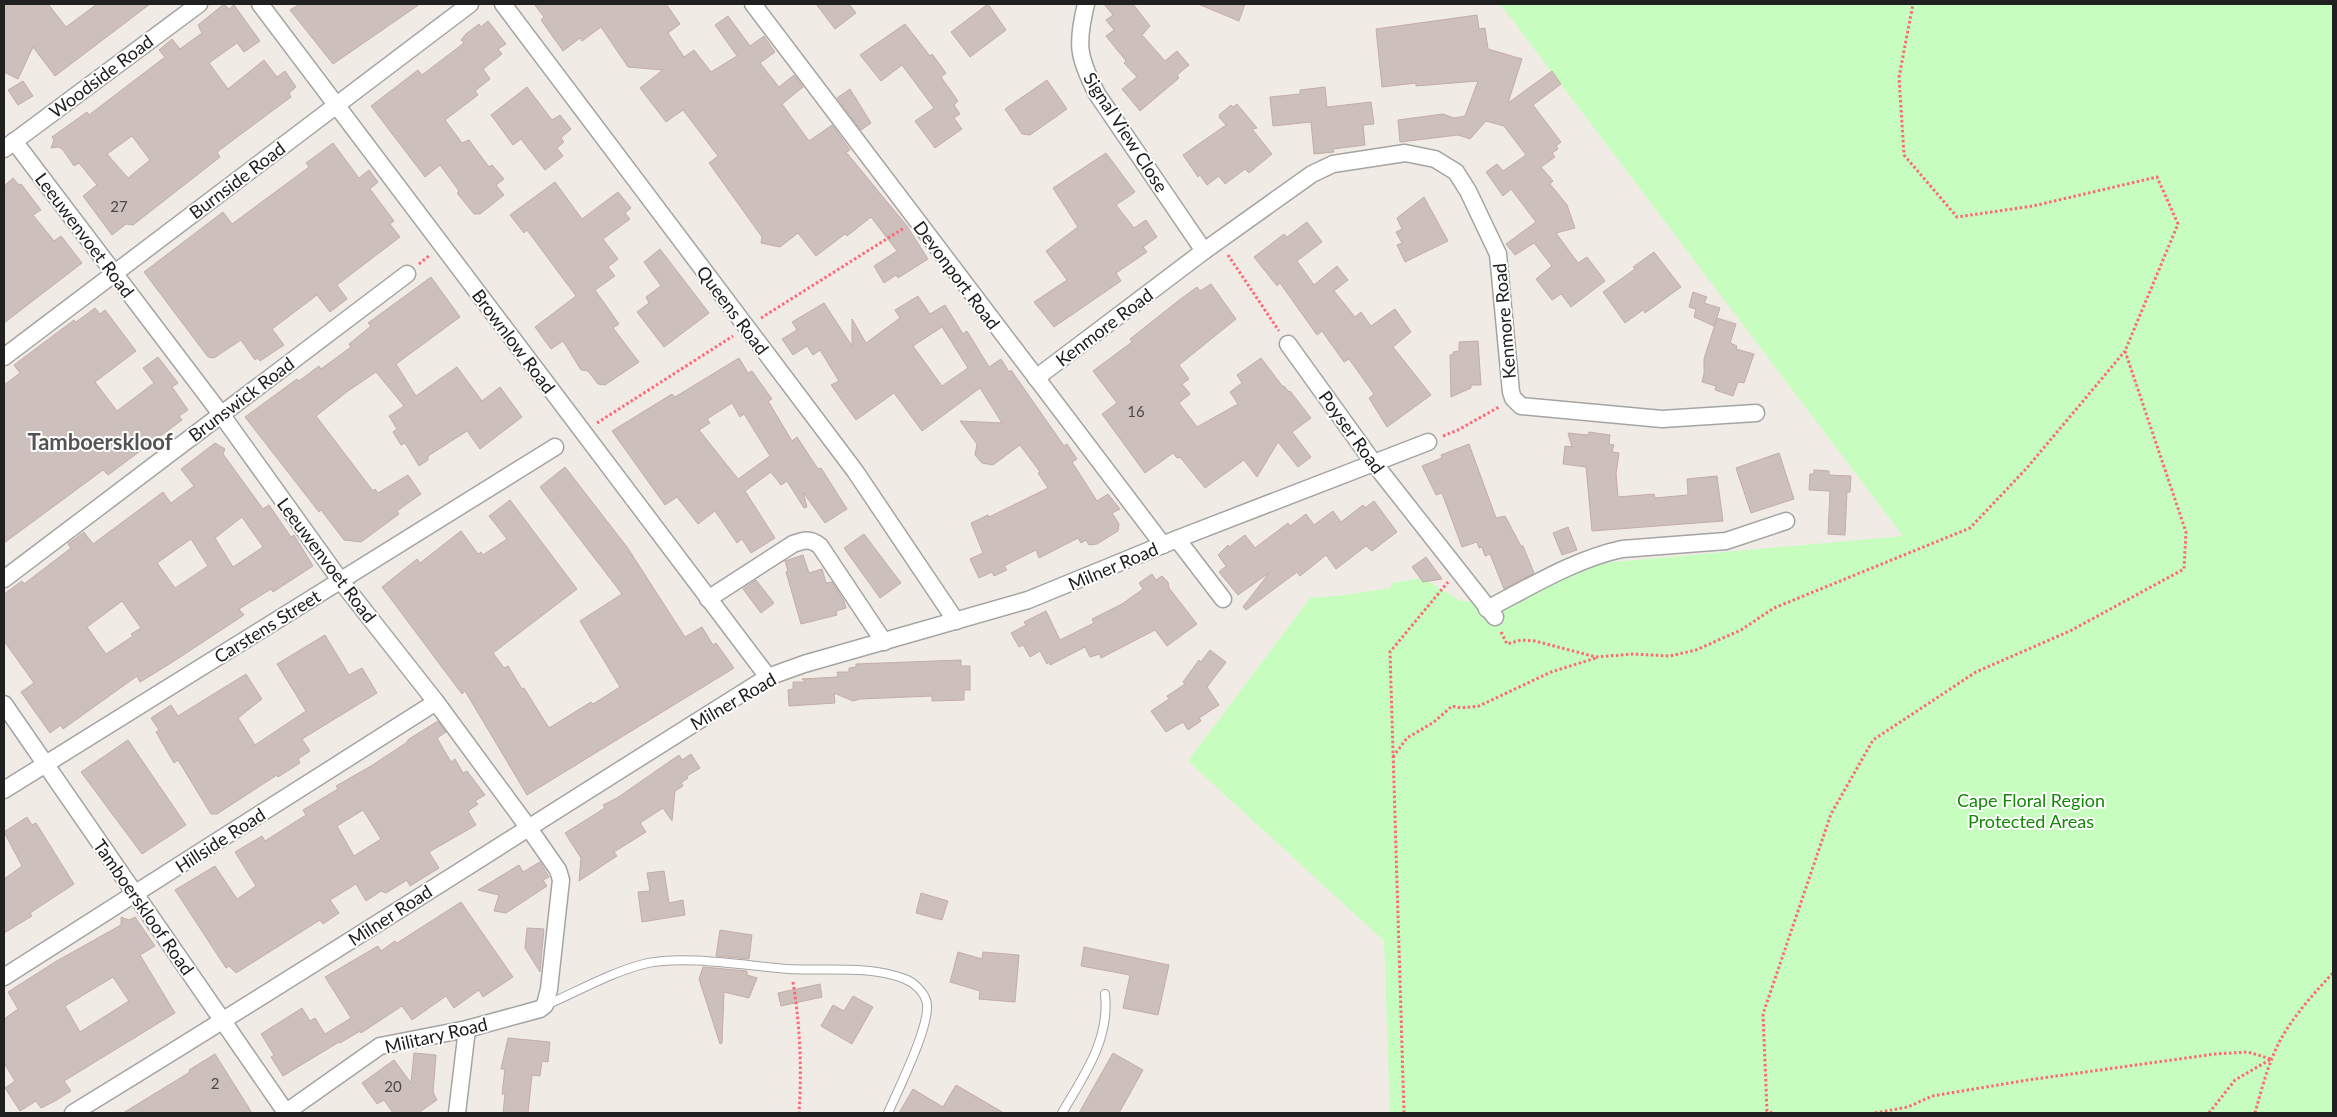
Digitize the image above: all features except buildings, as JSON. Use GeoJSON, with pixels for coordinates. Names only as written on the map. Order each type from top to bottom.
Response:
{"type":"FeatureCollection","features":[{"type":"Feature","properties":{"kind":"street","name":"Woodside Road"},"geometry":{"type":"LineString","coordinates":[[9,145],[199,4]]}},
{"type":"Feature","properties":{"kind":"street","name":"Brownlow Road"},"geometry":{"type":"LineString","coordinates":[[260,4],[768,677]]}},
{"type":"Feature","properties":{"kind":"street","name":"Burnside Road"},"geometry":{"type":"LineString","coordinates":[[4,356],[470,4]]}},
{"type":"Feature","properties":{"kind":"street","name":"Queens Road"},"geometry":{"type":"LineString","coordinates":[[503,4],[855,471],[956,621]]}},
{"type":"Feature","properties":{"kind":"street","name":"Devonport Road"},"geometry":{"type":"LineString","coordinates":[[754,4],[1036,378],[1170,542],[1223,599]]}},
{"type":"Feature","properties":{"kind":"street","name":"Signal View Close"},"geometry":{"type":"LineString","coordinates":[[1086,4],[1080,32],[1080,50],[1085,70],[1097,94],[1204,251]]}},
{"type":"Feature","properties":{"kind":"street","name":"Leeuwenvoet Road"},"geometry":{"type":"LineString","coordinates":[[9,145],[114,273],[221,414],[340,580],[436,702],[558,870],[561,880],[545,1005]]}},
{"type":"Feature","properties":{"kind":"street","name":"Kenmore Road"},"geometry":{"type":"LineString","coordinates":[[1036,378],[1204,251],[1323,167],[1405,153],[1427,156],[1444,164],[1456,172],[1464,182],[1498,254],[1513,398],[1526,408],[1662,419],[1756,413]]}},
{"type":"Feature","properties":{"kind":"street","name":"Brunswick Road"},"geometry":{"type":"LineString","coordinates":[[4,579],[407,274]]}},
{"type":"Feature","properties":{"kind":"street","name":"Poyser Road"},"geometry":{"type":"LineString","coordinates":[[1288,344],[1373,462],[1491,613]]}},
{"type":"Feature","properties":{"kind":"street","name":"Milner Road"},"geometry":{"type":"LineString","coordinates":[[73,1113],[224,1021],[768,677],[804,664],[1028,600],[1170,542],[1428,442]]}},
{"type":"Feature","properties":{"kind":"street","name":"Carstens Street"},"geometry":{"type":"LineString","coordinates":[[4,790],[555,447]]}},
{"type":"Feature","properties":{"kind":"street"},"geometry":{"type":"LineString","coordinates":[[1491,613],[1588,559],[1606,553],[1622,549],[1726,541],[1786,520]]}},
{"type":"Feature","properties":{"kind":"street"},"geometry":{"type":"LineString","coordinates":[[708,598],[793,544],[806,540],[814,541],[820,546],[884,642]]}},
{"type":"Feature","properties":{"kind":"street","name":"Hillside Road"},"geometry":{"type":"LineString","coordinates":[[4,978],[436,702]]}},
{"type":"Feature","properties":{"kind":"street","name":"Tamboerskloof Road"},"geometry":{"type":"LineString","coordinates":[[4,704],[285,1112]]}},
{"type":"Feature","properties":{"kind":"street","name":"Military Road"},"geometry":{"type":"LineString","coordinates":[[285,1112],[380,1046],[467,1029],[540,1009],[545,1005]]}},
{"type":"Feature","properties":{"kind":"street"},"geometry":{"type":"LineString","coordinates":[[457,1113],[467,1029]]}},
{"type":"Feature","properties":{"kind":"lane"},"geometry":{"type":"LineString","coordinates":[[545,1005],[624,970],[649,963],[672,960],[791,969],[880,972],[906,980],[918,988],[927,1000],[926,1023],[888,1113]]}},
{"type":"Feature","properties":{"kind":"lane"},"geometry":{"type":"LineString","coordinates":[[1062,1113],[1095,1055],[1104,1034],[1107,1012],[1105,994]]}},
{"type":"Feature","properties":{"kind":"path"},"geometry":{"type":"LineString","coordinates":[[1393,757],[1407,738],[1434,722],[1452,706],[1461,708],[1479,706],[1551,672],[1596,658],[1633,654],[1670,656],[1696,650],[1741,630],[1774,608],[1970,528],[2026,469],[2126,351],[2178,224],[2157,177],[2033,206],[1957,217],[1904,155],[1899,77],[1913,4]]}},
{"type":"Feature","properties":{"kind":"path"},"geometry":{"type":"LineString","coordinates":[[1219,241],[1288,344]]}},
{"type":"Feature","properties":{"kind":"path"},"geometry":{"type":"LineString","coordinates":[[407,274],[443,246]]}},
{"type":"Feature","properties":{"kind":"path"},"geometry":{"type":"LineString","coordinates":[[1772,1113],[1768,1112],[1763,1014],[1831,814],[1873,740],[1976,672],[2070,631],[2184,568],[2186,532],[2126,351]]}},
{"type":"Feature","properties":{"kind":"path"},"geometry":{"type":"LineString","coordinates":[[1428,442],[1458,430],[1513,398]]}},
{"type":"Feature","properties":{"kind":"path"},"geometry":{"type":"LineString","coordinates":[[1404,1113],[1390,652],[1458,570]]}},
{"type":"Feature","properties":{"kind":"path"},"geometry":{"type":"LineString","coordinates":[[1491,613],[1507,644],[1521,640],[1535,641],[1596,658]]}},
{"type":"Feature","properties":{"kind":"path"},"geometry":{"type":"LineString","coordinates":[[791,969],[796,1006],[800,1069],[799,1113]]}},
{"type":"Feature","properties":{"kind":"path"},"geometry":{"type":"LineString","coordinates":[[2254,1113],[2272,1059],[2282,1037],[2296,1017],[2333,973]]}},
{"type":"Feature","properties":{"kind":"path"},"geometry":{"type":"LineString","coordinates":[[1875,1113],[1908,1107],[1932,1096],[2011,1082],[2215,1054],[2248,1052],[2272,1059]]}},
{"type":"Feature","properties":{"kind":"path"},"geometry":{"type":"LineString","coordinates":[[2210,1113],[2235,1080],[2272,1059]]}},
{"type":"Feature","properties":{"kind":"green space","name":"Cape Floral Region Protected Areas"},"geometry":{"type":"Polygon","coordinates":[[[2333,4],[2333,1113],[1390,1113],[1384,941],[1188,761],[1310,598],[1391,588],[1391,583],[1423,578],[1460,601],[1505,603],[1591,564],[1903,536],[1501,5],[2333,4]]]}},
{"type":"Feature","properties":{"kind":"district","name":"Tamboerskloof"},"geometry":{"type":"Point","coordinates":[100,441]}}]}
